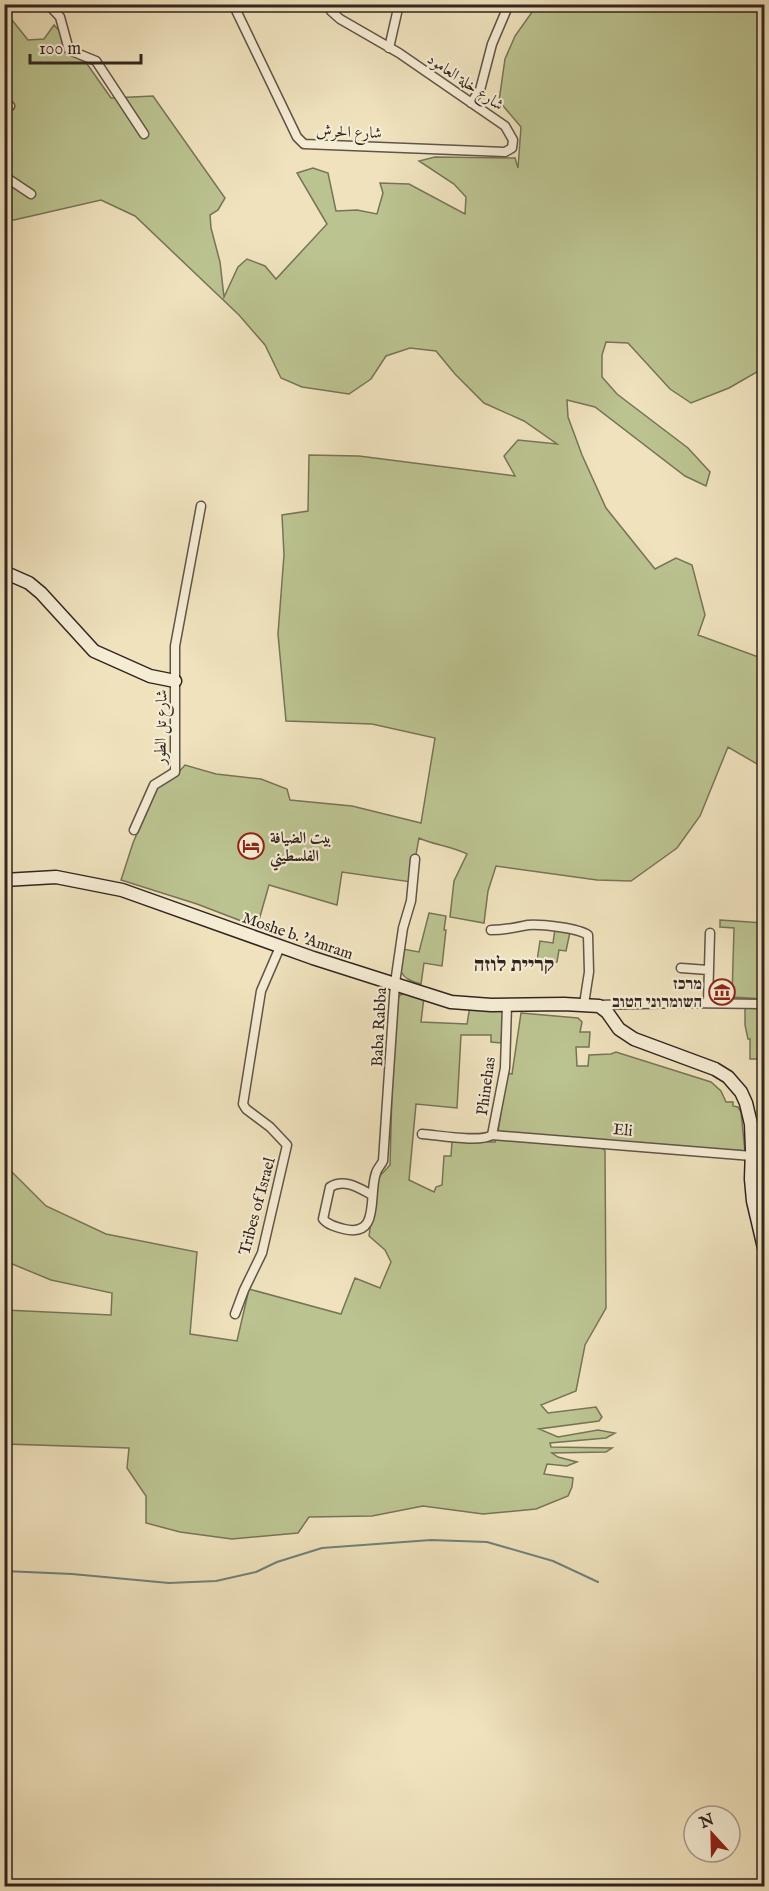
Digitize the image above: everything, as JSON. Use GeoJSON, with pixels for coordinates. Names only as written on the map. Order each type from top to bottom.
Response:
{"type":"FeatureCollection","features":[{"type":"Feature","properties":{"kind":"street"},"geometry":{"type":"LineString","coordinates":[[48,4],[60,17],[69,50],[96,62],[144,134]]}},
{"type":"Feature","properties":{"kind":"street","name":"شارع الحرش"},"geometry":{"type":"LineString","coordinates":[[233,4],[297,137],[304,144],[505,152],[512,148]]}},
{"type":"Feature","properties":{"kind":"street","name":"شارع خلة العامود"},"geometry":{"type":"LineString","coordinates":[[328,4],[334,15],[389,48],[505,126],[513,140],[512,148]]}},
{"type":"Feature","properties":{"kind":"street"},"geometry":{"type":"LineString","coordinates":[[389,48],[399,4]]}},
{"type":"Feature","properties":{"kind":"street"},"geometry":{"type":"LineString","coordinates":[[471,103],[480,90],[492,44],[509,4]]}},
{"type":"Feature","properties":{"kind":"street"},"geometry":{"type":"LineString","coordinates":[[4,176],[31,194]]}},
{"type":"Feature","properties":{"kind":"street"},"geometry":{"type":"LineString","coordinates":[[4,572],[29,583],[41,593],[94,651],[150,676],[175,681],[175,646],[201,506]]}},
{"type":"Feature","properties":{"kind":"street","name":"شارع تل الطور"},"geometry":{"type":"LineString","coordinates":[[134,830],[154,785],[175,772],[175,681]]}},
{"type":"Feature","properties":{"kind":"street","name":"Baba Rabba"},"geometry":{"type":"LineString","coordinates":[[372,1195],[347,1184],[333,1185],[330,1187],[322,1219],[336,1227],[356,1231],[368,1223],[371,1213],[375,1173],[383,1161],[395,983],[403,928],[411,901],[415,859]]}},
{"type":"Feature","properties":{"kind":"street","name":"Moshe b. 'Amram"},"geometry":{"type":"LineString","coordinates":[[4,880],[56,877],[119,889],[280,947],[451,1002],[479,1005],[590,1005]]}},
{"type":"Feature","properties":{"kind":"street"},"geometry":{"type":"LineString","coordinates":[[491,930],[508,930],[530,925],[575,929],[588,935],[590,1005]]}},
{"type":"Feature","properties":{"kind":"street"},"geometry":{"type":"LineString","coordinates":[[708,1003],[710,933]]}},
{"type":"Feature","properties":{"kind":"street","name":"Tribes of Israel"},"geometry":{"type":"LineString","coordinates":[[235,1314],[262,1253],[287,1145],[243,1104],[261,991],[280,947]]}},
{"type":"Feature","properties":{"kind":"street"},"geometry":{"type":"LineString","coordinates":[[681,968],[708,970]]}},
{"type":"Feature","properties":{"kind":"street"},"geometry":{"type":"LineString","coordinates":[[590,1005],[765,1004]]}},
{"type":"Feature","properties":{"kind":"street","name":"Phinehas"},"geometry":{"type":"LineString","coordinates":[[422,1134],[476,1138],[489,1137],[492,1134],[505,1068],[507,1005]]}},
{"type":"Feature","properties":{"kind":"street"},"geometry":{"type":"LineString","coordinates":[[590,1005],[607,1012],[619,1029],[634,1039],[725,1074],[743,1095],[751,1130],[752,1196],[765,1248]]}},
{"type":"Feature","properties":{"kind":"street","name":"Eli"},"geometry":{"type":"LineString","coordinates":[[492,1134],[752,1156]]}},
{"type":"Feature","properties":{"kind":"green space"},"geometry":{"type":"Polygon","coordinates":[[[537,5],[764,5],[764,368],[729,388],[691,403],[670,389],[628,343],[606,342],[602,355],[602,377],[617,394],[688,448],[710,472],[706,486],[685,476],[595,407],[567,400],[568,417],[606,508],[655,569],[676,558],[692,565],[705,615],[698,635],[764,659],[764,768],[728,747],[700,816],[677,848],[631,881],[597,880],[496,866],[488,891],[484,923],[450,917],[454,881],[467,854],[419,838],[411,882],[342,872],[337,905],[269,885],[257,927],[197,904],[121,880],[133,843],[157,786],[177,774],[185,765],[216,774],[261,779],[287,789],[290,800],[352,806],[421,823],[435,738],[372,724],[286,721],[278,634],[284,555],[282,515],[308,511],[309,455],[359,456],[515,476],[504,456],[518,440],[557,444],[524,421],[484,403],[436,351],[410,348],[386,356],[371,379],[349,394],[302,387],[281,378],[265,345],[239,315],[135,216],[101,200],[14,220],[5,219],[4,10],[28,40],[44,39],[54,25],[80,54],[111,98],[153,96],[225,198],[218,210],[210,215],[220,262],[224,297],[238,267],[247,259],[265,266],[276,279],[327,224],[297,173],[313,168],[328,173],[336,211],[357,210],[377,214],[383,193],[380,183],[409,184],[465,214],[466,197],[454,184],[419,161],[435,157],[515,158],[518,168],[521,127],[499,101],[505,59],[515,36],[537,5]]]}},
{"type":"Feature","properties":{"kind":"green space"},"geometry":{"type":"Polygon","coordinates":[[[429,913],[446,916],[442,966],[424,963],[421,984],[404,976],[400,963],[403,949],[419,952],[429,913]]]}},
{"type":"Feature","properties":{"kind":"green space"},"geometry":{"type":"Polygon","coordinates":[[[720,920],[764,923],[764,999],[732,997],[734,928],[720,927],[720,920]]]}},
{"type":"Feature","properties":{"kind":"green space"},"geometry":{"type":"Polygon","coordinates":[[[555,929],[570,932],[566,951],[559,950],[557,962],[546,965],[538,964],[540,941],[553,943],[555,929]]]}},
{"type":"Feature","properties":{"kind":"green space"},"geometry":{"type":"Polygon","coordinates":[[[407,993],[424,997],[421,1022],[467,1024],[470,1006],[504,1009],[501,1043],[491,1042],[491,1035],[461,1035],[457,1108],[416,1104],[409,1180],[434,1192],[436,1187],[442,1185],[444,1156],[451,1156],[452,1141],[495,1142],[495,1139],[601,1146],[605,1151],[606,1308],[585,1345],[576,1391],[541,1405],[548,1413],[596,1407],[602,1417],[599,1421],[539,1429],[558,1437],[598,1430],[615,1433],[606,1438],[550,1443],[551,1447],[612,1448],[606,1452],[552,1453],[577,1462],[567,1466],[547,1464],[544,1474],[573,1478],[572,1487],[568,1496],[536,1509],[483,1514],[423,1506],[372,1516],[309,1517],[298,1533],[232,1539],[180,1532],[146,1523],[146,1496],[127,1468],[129,1448],[5,1444],[5,1310],[111,1315],[112,1293],[51,1280],[5,1261],[4,1164],[46,1206],[106,1234],[197,1252],[190,1334],[237,1341],[249,1289],[341,1314],[355,1278],[380,1288],[391,1262],[385,1250],[369,1236],[377,1179],[390,1165],[397,999],[400,995],[407,993]]]}},
{"type":"Feature","properties":{"kind":"green space"},"geometry":{"type":"Polygon","coordinates":[[[745,1008],[764,1009],[764,1059],[750,1059],[750,1039],[748,1039],[745,1025],[745,1008]]]}},
{"type":"Feature","properties":{"kind":"green space"},"geometry":{"type":"Polygon","coordinates":[[[521,1013],[578,1018],[582,1022],[580,1032],[590,1032],[589,1047],[576,1047],[577,1066],[588,1066],[589,1055],[616,1052],[711,1082],[721,1091],[726,1102],[733,1102],[733,1106],[738,1107],[741,1112],[745,1152],[498,1132],[506,1077],[507,1073],[512,1074],[521,1013]]]}},
{"type":"Feature","properties":{"kind":"waterway"},"geometry":{"type":"LineString","coordinates":[[4,1571],[72,1574],[169,1583],[216,1581],[256,1572],[277,1562],[322,1548],[431,1540],[487,1542],[553,1561],[598,1582]]}},
{"type":"Feature","properties":{"kind":"place","name":"بيت الضيافة الفلسطيني"},"geometry":{"type":"Point","coordinates":[251,846]}},
{"type":"Feature","properties":{"kind":"place","name":"מרכז השומרוני הטוב"},"geometry":{"type":"Point","coordinates":[722,992]}},
{"type":"Feature","properties":{"kind":"district","name":"קריית לוזה"},"geometry":{"type":"Point","coordinates":[514,964]}}]}
